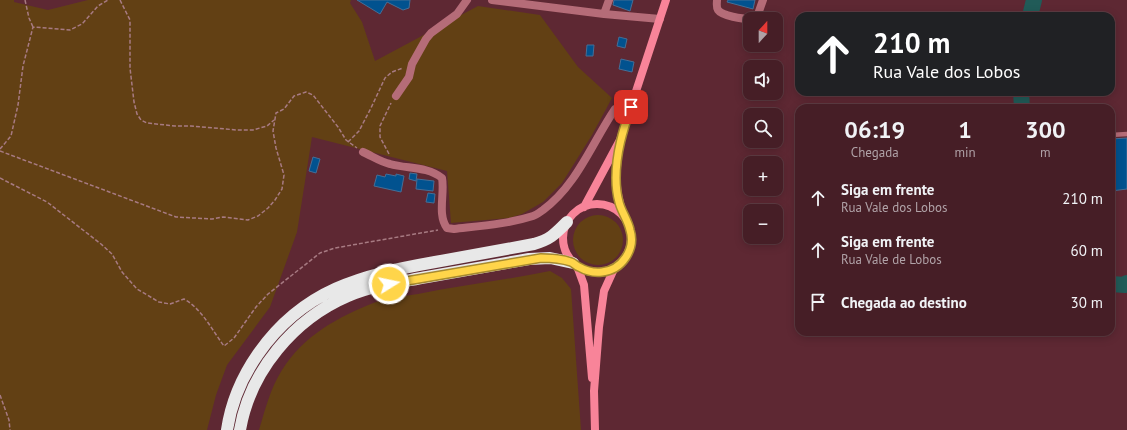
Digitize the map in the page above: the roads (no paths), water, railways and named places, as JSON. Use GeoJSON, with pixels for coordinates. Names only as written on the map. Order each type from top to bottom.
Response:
{"type":"FeatureCollection","features":[{"type":"Feature","properties":{"kind":"highway"},"geometry":{"type":"LineString","coordinates":[[227,430],[234,400],[245,375],[258,354],[281,326],[316,298],[341,286],[377,274],[534,244],[553,236],[567,222]]}},
{"type":"Feature","properties":{"kind":"highway"},"geometry":{"type":"LineString","coordinates":[[240,430],[245,408],[253,387],[273,355],[312,317],[335,302],[376,287],[529,259],[550,258],[575,265]]}},
{"type":"Feature","properties":{"kind":"main road"},"geometry":{"type":"LineString","coordinates":[[584,207],[620,140],[666,0]]}},
{"type":"Feature","properties":{"kind":"main road"},"geometry":{"type":"LineString","coordinates":[[575,265],[586,271],[595,273],[605,272],[614,269],[628,254],[632,242],[631,230],[618,201],[616,180],[620,140]]}},
{"type":"Feature","properties":{"kind":"main road"},"geometry":{"type":"LineString","coordinates":[[594,391],[590,366],[584,285],[575,265],[568,256],[563,243],[564,230],[567,222],[574,213],[593,204],[607,206],[620,212],[626,220]]}},
{"type":"Feature","properties":{"kind":"main road"},"geometry":{"type":"LineString","coordinates":[[595,430],[594,391],[601,306],[608,281],[614,269]]}},
{"type":"Feature","properties":{"kind":"street"},"geometry":{"type":"LineString","coordinates":[[396,96],[408,77],[412,64],[431,33],[457,14],[468,0]]}},
{"type":"Feature","properties":{"kind":"street"},"geometry":{"type":"LineString","coordinates":[[492,0],[520,2],[604,14],[660,19]]}},
{"type":"Feature","properties":{"kind":"street"},"geometry":{"type":"LineString","coordinates":[[604,14],[609,0]]}},
{"type":"Feature","properties":{"kind":"street"},"geometry":{"type":"LineString","coordinates":[[717,0],[716,5],[718,10],[723,14],[743,18]]}},
{"type":"Feature","properties":{"kind":"street"},"geometry":{"type":"LineString","coordinates":[[759,12],[763,0]]}},
{"type":"Feature","properties":{"kind":"street"},"geometry":{"type":"LineString","coordinates":[[363,152],[390,164],[434,173],[442,178],[444,186],[444,223],[447,228],[454,229],[511,221],[534,216],[555,201],[571,182],[604,124],[615,109],[631,107]]}},
{"type":"Feature","properties":{"kind":"lane"},"geometry":{"type":"LineString","coordinates":[[1115,135],[1127,134]]}},
{"type":"Feature","properties":{"kind":"waterway"},"geometry":{"type":"LineString","coordinates":[[1031,12],[1034,0]]}},
{"type":"Feature","properties":{"kind":"waterway"},"geometry":{"type":"LineString","coordinates":[[1021,96],[1022,104]]}},
{"type":"Feature","properties":{"kind":"waterway"},"geometry":{"type":"LineString","coordinates":[[1115,284],[1125,285],[1127,283]]}}]}
